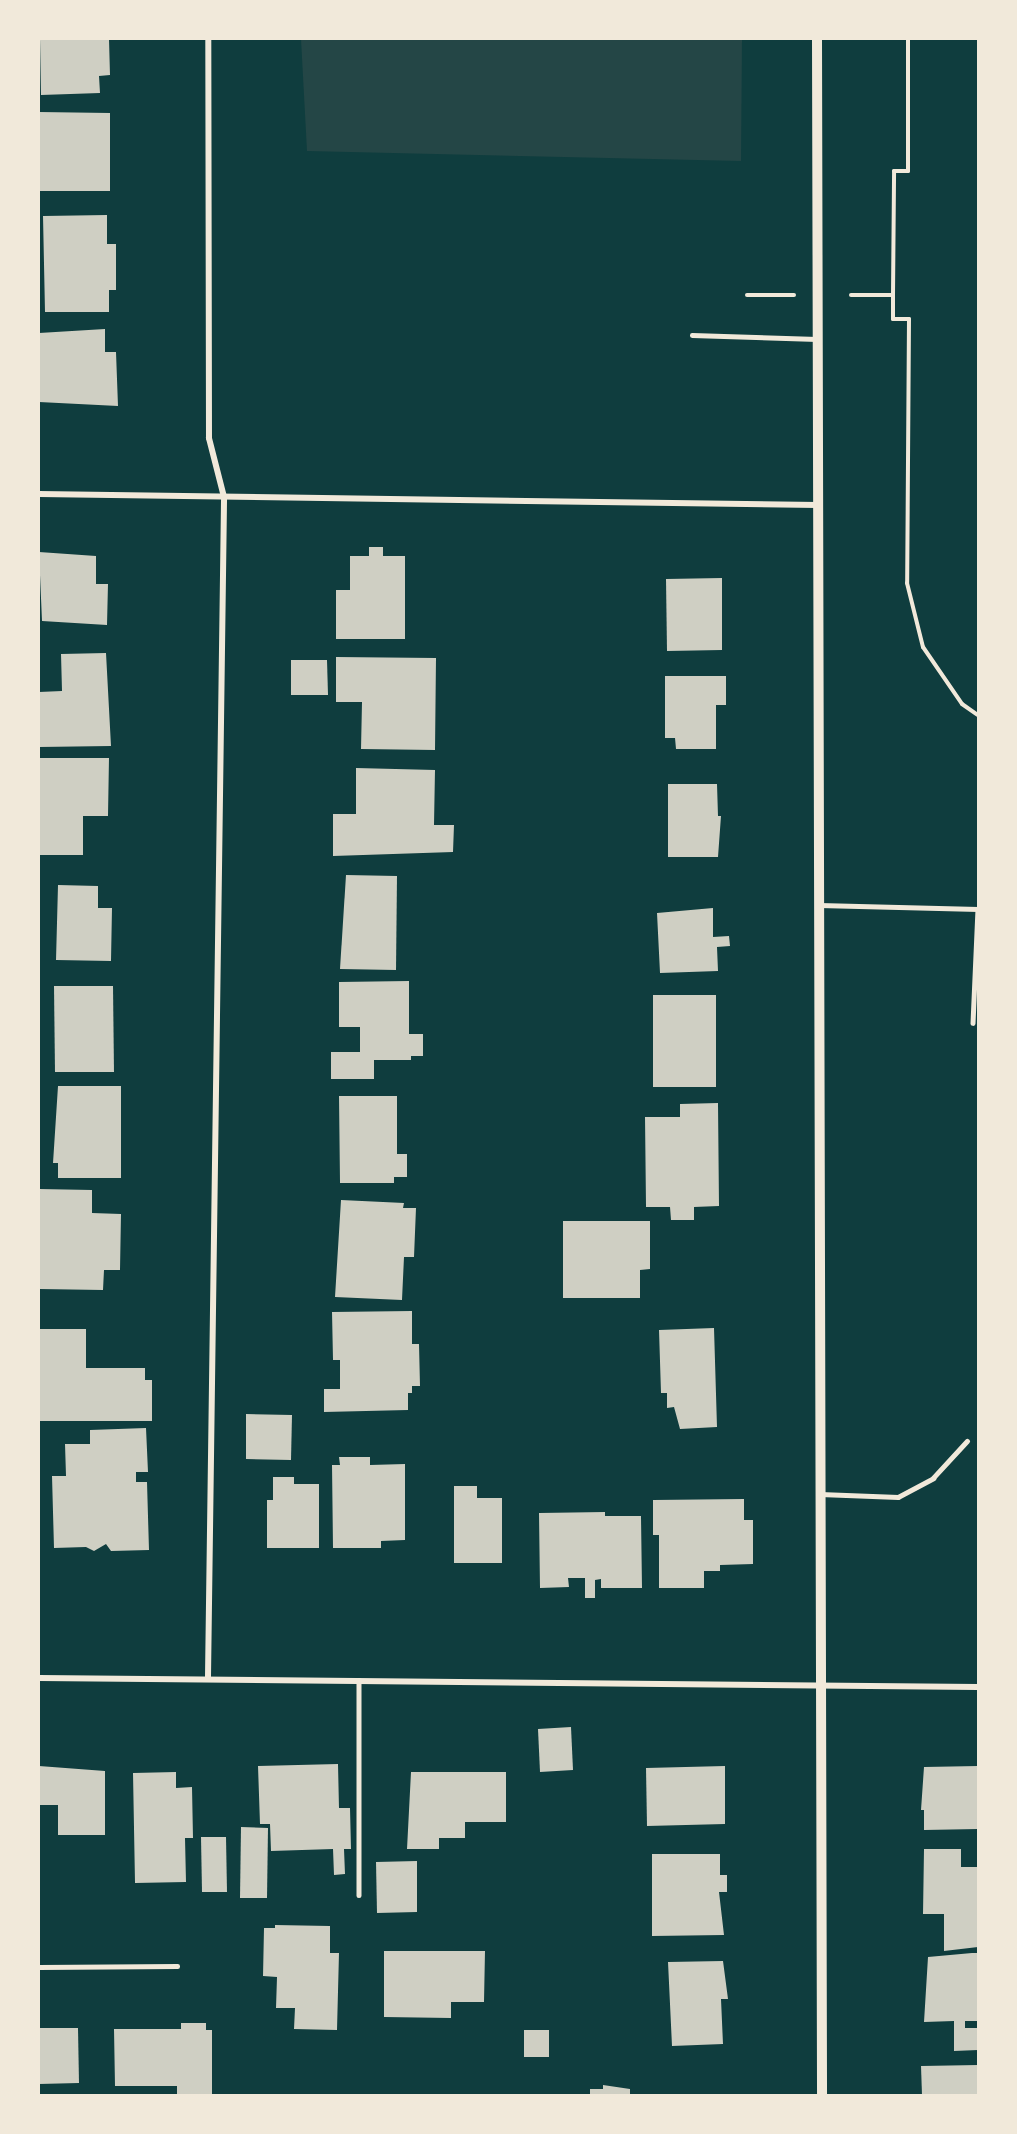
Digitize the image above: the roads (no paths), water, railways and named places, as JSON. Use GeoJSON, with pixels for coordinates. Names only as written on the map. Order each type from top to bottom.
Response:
{"type":"FeatureCollection","features":[{"type":"Feature","properties":{"kind":"street"},"geometry":{"type":"LineString","coordinates":[[208,39],[209,438],[224,497],[208,1677]]}},
{"type":"Feature","properties":{"kind":"street"},"geometry":{"type":"LineString","coordinates":[[817,39],[822,2095]]}},
{"type":"Feature","properties":{"kind":"street"},"geometry":{"type":"LineString","coordinates":[[39,494],[818,506]]}},
{"type":"Feature","properties":{"kind":"street"},"geometry":{"type":"LineString","coordinates":[[39,1678],[208,1677],[820,1687],[978,1687]]}},
{"type":"Feature","properties":{"kind":"lane"},"geometry":{"type":"LineString","coordinates":[[692,335],[817,339]]}},
{"type":"Feature","properties":{"kind":"lane"},"geometry":{"type":"LineString","coordinates":[[819,905],[978,909],[974,1023]]}},
{"type":"Feature","properties":{"kind":"lane"},"geometry":{"type":"LineString","coordinates":[[820,1494],[898,1497],[933,1478],[967,1441]]}},
{"type":"Feature","properties":{"kind":"lane"},"geometry":{"type":"LineString","coordinates":[[360,1680],[360,1895]]}},
{"type":"Feature","properties":{"kind":"lane"},"geometry":{"type":"LineString","coordinates":[[39,1967],[177,1966]]}}]}
